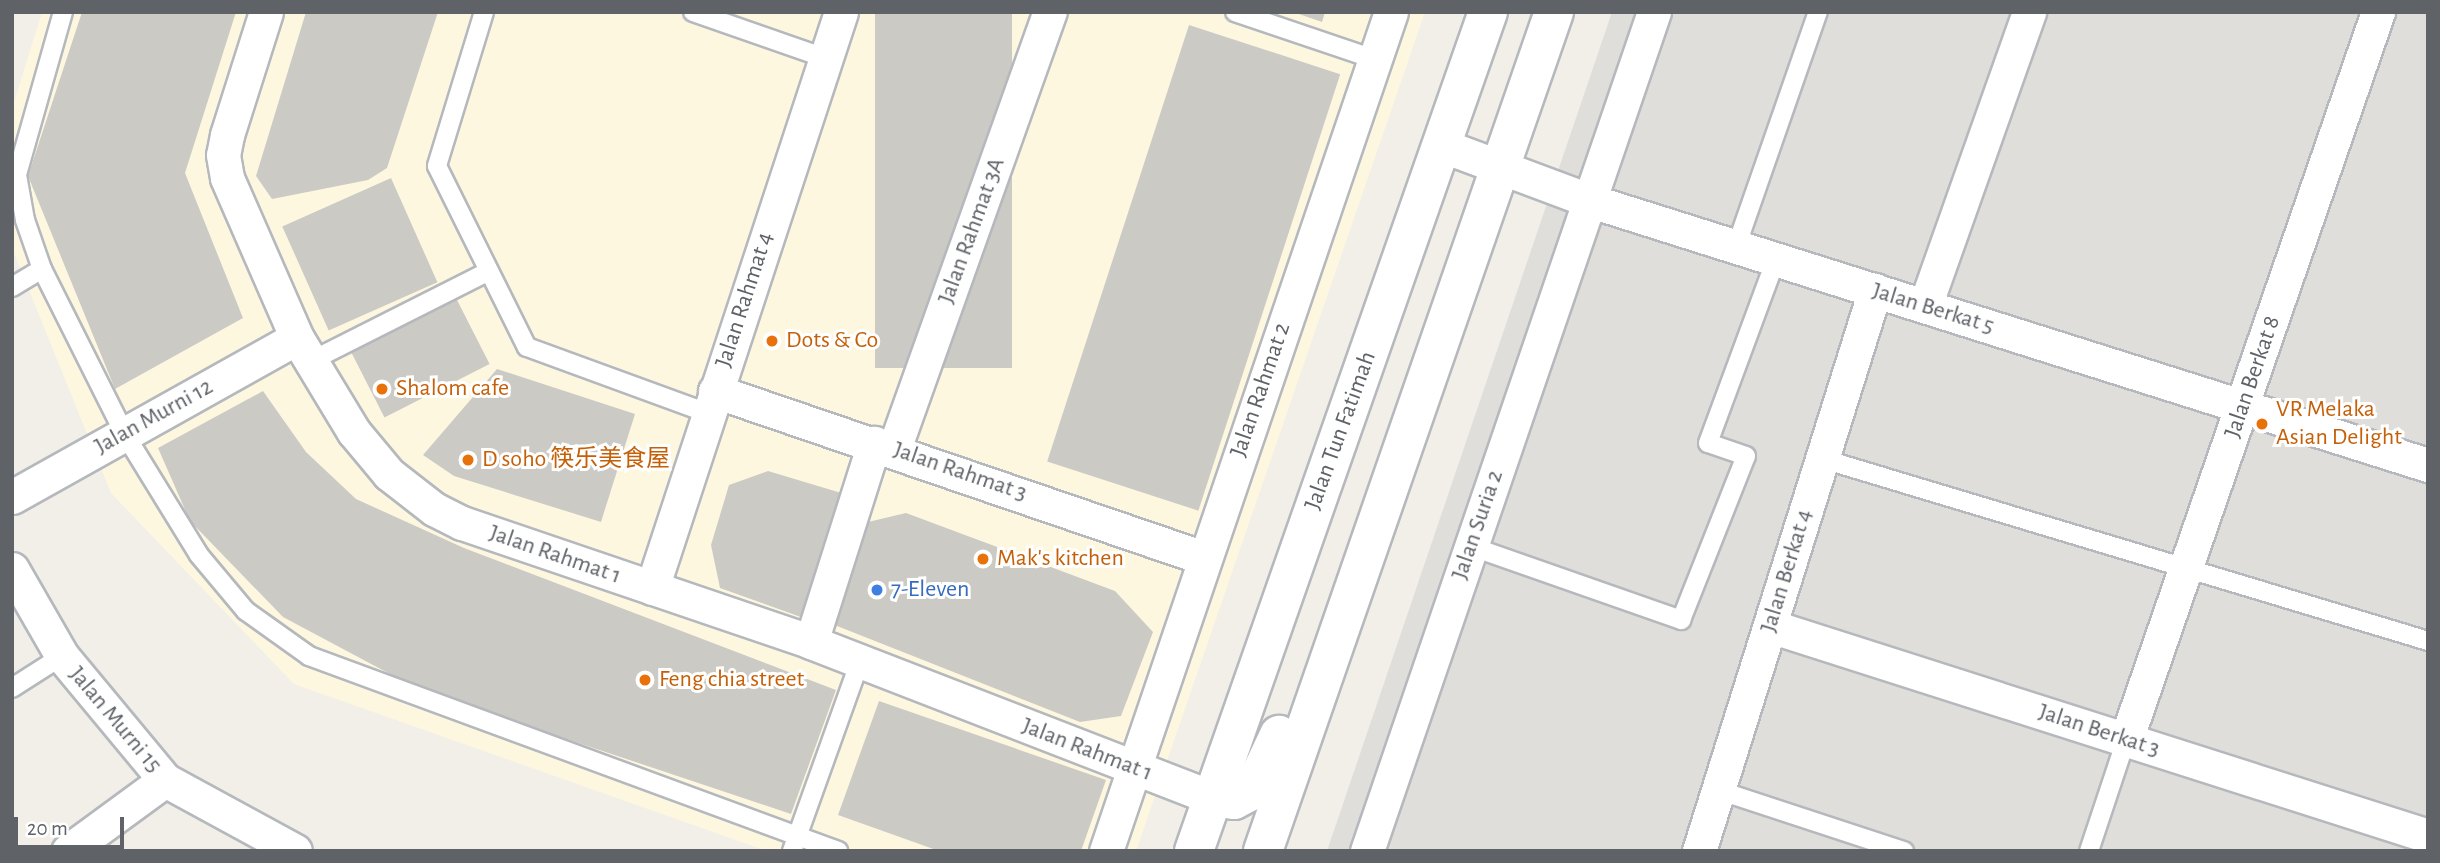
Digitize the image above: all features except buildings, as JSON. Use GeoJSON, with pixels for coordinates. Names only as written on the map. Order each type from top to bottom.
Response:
{"type":"FeatureCollection","features":[{"type":"Feature","properties":{"kind":"main road","name":"Jalan Tun Fatimah"},"geometry":{"type":"LineString","coordinates":[[1194,851],[1210,797],[1488,12]]}},
{"type":"Feature","properties":{"kind":"main road"},"geometry":{"type":"LineString","coordinates":[[1263,851],[1502,171],[1554,12]]}},
{"type":"Feature","properties":{"kind":"main road"},"geometry":{"type":"LineString","coordinates":[[1210,797],[1234,800],[1253,790],[1264,774],[1333,592],[1370,541]]}},
{"type":"Feature","properties":{"kind":"street","name":"Jalan Rahmat 1"},"geometry":{"type":"LineString","coordinates":[[266,12],[223,155],[227,178],[304,350],[369,453],[434,509],[462,523],[811,642],[1210,797]]}},
{"type":"Feature","properties":{"kind":"street","name":"Jalan Rahmat 4"},"geometry":{"type":"LineString","coordinates":[[652,587],[841,12]]}},
{"type":"Feature","properties":{"kind":"street","name":"Jalan Rahmat 3A"},"geometry":{"type":"LineString","coordinates":[[811,642],[1050,12]]}},
{"type":"Feature","properties":{"kind":"street","name":"Jalan Rahmat 2"},"geometry":{"type":"LineString","coordinates":[[1106,851],[1391,12]]}},
{"type":"Feature","properties":{"kind":"street","name":"Jalan Suria 2"},"geometry":{"type":"LineString","coordinates":[[1367,851],[1654,12]]}},
{"type":"Feature","properties":{"kind":"street"},"geometry":{"type":"LineString","coordinates":[[1925,306],[2028,12]]}},
{"type":"Feature","properties":{"kind":"street","name":"Jalan Berkat 8"},"geometry":{"type":"LineString","coordinates":[[2126,740],[2244,406],[2378,12]]}},
{"type":"Feature","properties":{"kind":"street","name":"Jalan Berkat 5"},"geometry":{"type":"LineString","coordinates":[[1441,145],[1502,171],[1591,201],[2428,465]]}},
{"type":"Feature","properties":{"kind":"street","name":"Jalan Berkat 4"},"geometry":{"type":"LineString","coordinates":[[1699,851],[1875,290]]}},
{"type":"Feature","properties":{"kind":"street","name":"Jalan Murni 12"},"geometry":{"type":"LineString","coordinates":[[12,497],[124,433],[304,350]]}},
{"type":"Feature","properties":{"kind":"street","name":"Jalan Rahmat 3"},"geometry":{"type":"LineString","coordinates":[[711,402],[884,446],[1204,558]]}},
{"type":"Feature","properties":{"kind":"street","name":"Jalan Murni 15"},"geometry":{"type":"LineString","coordinates":[[12,569],[62,656],[165,780],[295,851]]}},
{"type":"Feature","properties":{"kind":"street","name":"Jalan Berkat 3"},"geometry":{"type":"LineString","coordinates":[[1770,626],[2428,836]]}},
{"type":"Feature","properties":{"kind":"street"},"geometry":{"type":"LineString","coordinates":[[68,851],[165,780]]}},
{"type":"Feature","properties":{"kind":"lane"},"geometry":{"type":"LineString","coordinates":[[63,12],[17,175],[25,220],[42,269],[124,433],[215,574],[246,611],[309,656],[795,843],[838,851]]}},
{"type":"Feature","properties":{"kind":"lane"},"geometry":{"type":"LineString","coordinates":[[484,12],[437,166],[527,347],[711,402]]}},
{"type":"Feature","properties":{"kind":"lane"},"geometry":{"type":"LineString","coordinates":[[693,12],[825,58]]}},
{"type":"Feature","properties":{"kind":"lane"},"geometry":{"type":"LineString","coordinates":[[1235,12],[1374,59]]}},
{"type":"Feature","properties":{"kind":"lane"},"geometry":{"type":"LineString","coordinates":[[1736,247],[1818,12]]}},
{"type":"Feature","properties":{"kind":"lane"},"geometry":{"type":"LineString","coordinates":[[1471,546],[1681,620],[1746,456],[1708,443],[1776,259]]}},
{"type":"Feature","properties":{"kind":"lane"},"geometry":{"type":"LineString","coordinates":[[12,287],[42,269]]}},
{"type":"Feature","properties":{"kind":"lane"},"geometry":{"type":"LineString","coordinates":[[304,350],[489,271]]}},
{"type":"Feature","properties":{"kind":"lane"},"geometry":{"type":"LineString","coordinates":[[1823,459],[2428,641]]}},
{"type":"Feature","properties":{"kind":"lane"},"geometry":{"type":"LineString","coordinates":[[12,688],[62,656]]}},
{"type":"Feature","properties":{"kind":"lane"},"geometry":{"type":"LineString","coordinates":[[795,843],[860,661]]}},
{"type":"Feature","properties":{"kind":"lane"},"geometry":{"type":"LineString","coordinates":[[2089,851],[2126,740]]}},
{"type":"Feature","properties":{"kind":"lane"},"geometry":{"type":"LineString","coordinates":[[1718,790],[1904,851]]}},
{"type":"Feature","properties":{"kind":"shaded area"},"geometry":{"type":"Polygon","coordinates":[[[42,12],[1425,12],[1136,851],[767,851],[294,684],[111,493],[12,248],[12,109],[42,12]]]}},
{"type":"Feature","properties":{"kind":"shaded area"},"geometry":{"type":"Polygon","coordinates":[[[1612,12],[2428,12],[2428,851],[1327,851],[1612,12]]]}},
{"type":"Feature","properties":{"kind":"place","name":"Dots & Co"},"geometry":{"type":"Point","coordinates":[772,341]}},
{"type":"Feature","properties":{"kind":"place","name":"Shalom cafe"},"geometry":{"type":"Point","coordinates":[382,389]}},
{"type":"Feature","properties":{"kind":"place","name":"VR Melaka Asian Delight"},"geometry":{"type":"Point","coordinates":[2262,424]}},
{"type":"Feature","properties":{"kind":"place","name":"D soho 筷乐美食屋"},"geometry":{"type":"Point","coordinates":[468,460]}},
{"type":"Feature","properties":{"kind":"place","name":"Mak's kitchen"},"geometry":{"type":"Point","coordinates":[983,559]}},
{"type":"Feature","properties":{"kind":"place","name":"7-Eleven"},"geometry":{"type":"Point","coordinates":[877,590]}},
{"type":"Feature","properties":{"kind":"place","name":"Feng chia street"},"geometry":{"type":"Point","coordinates":[645,680]}}]}
